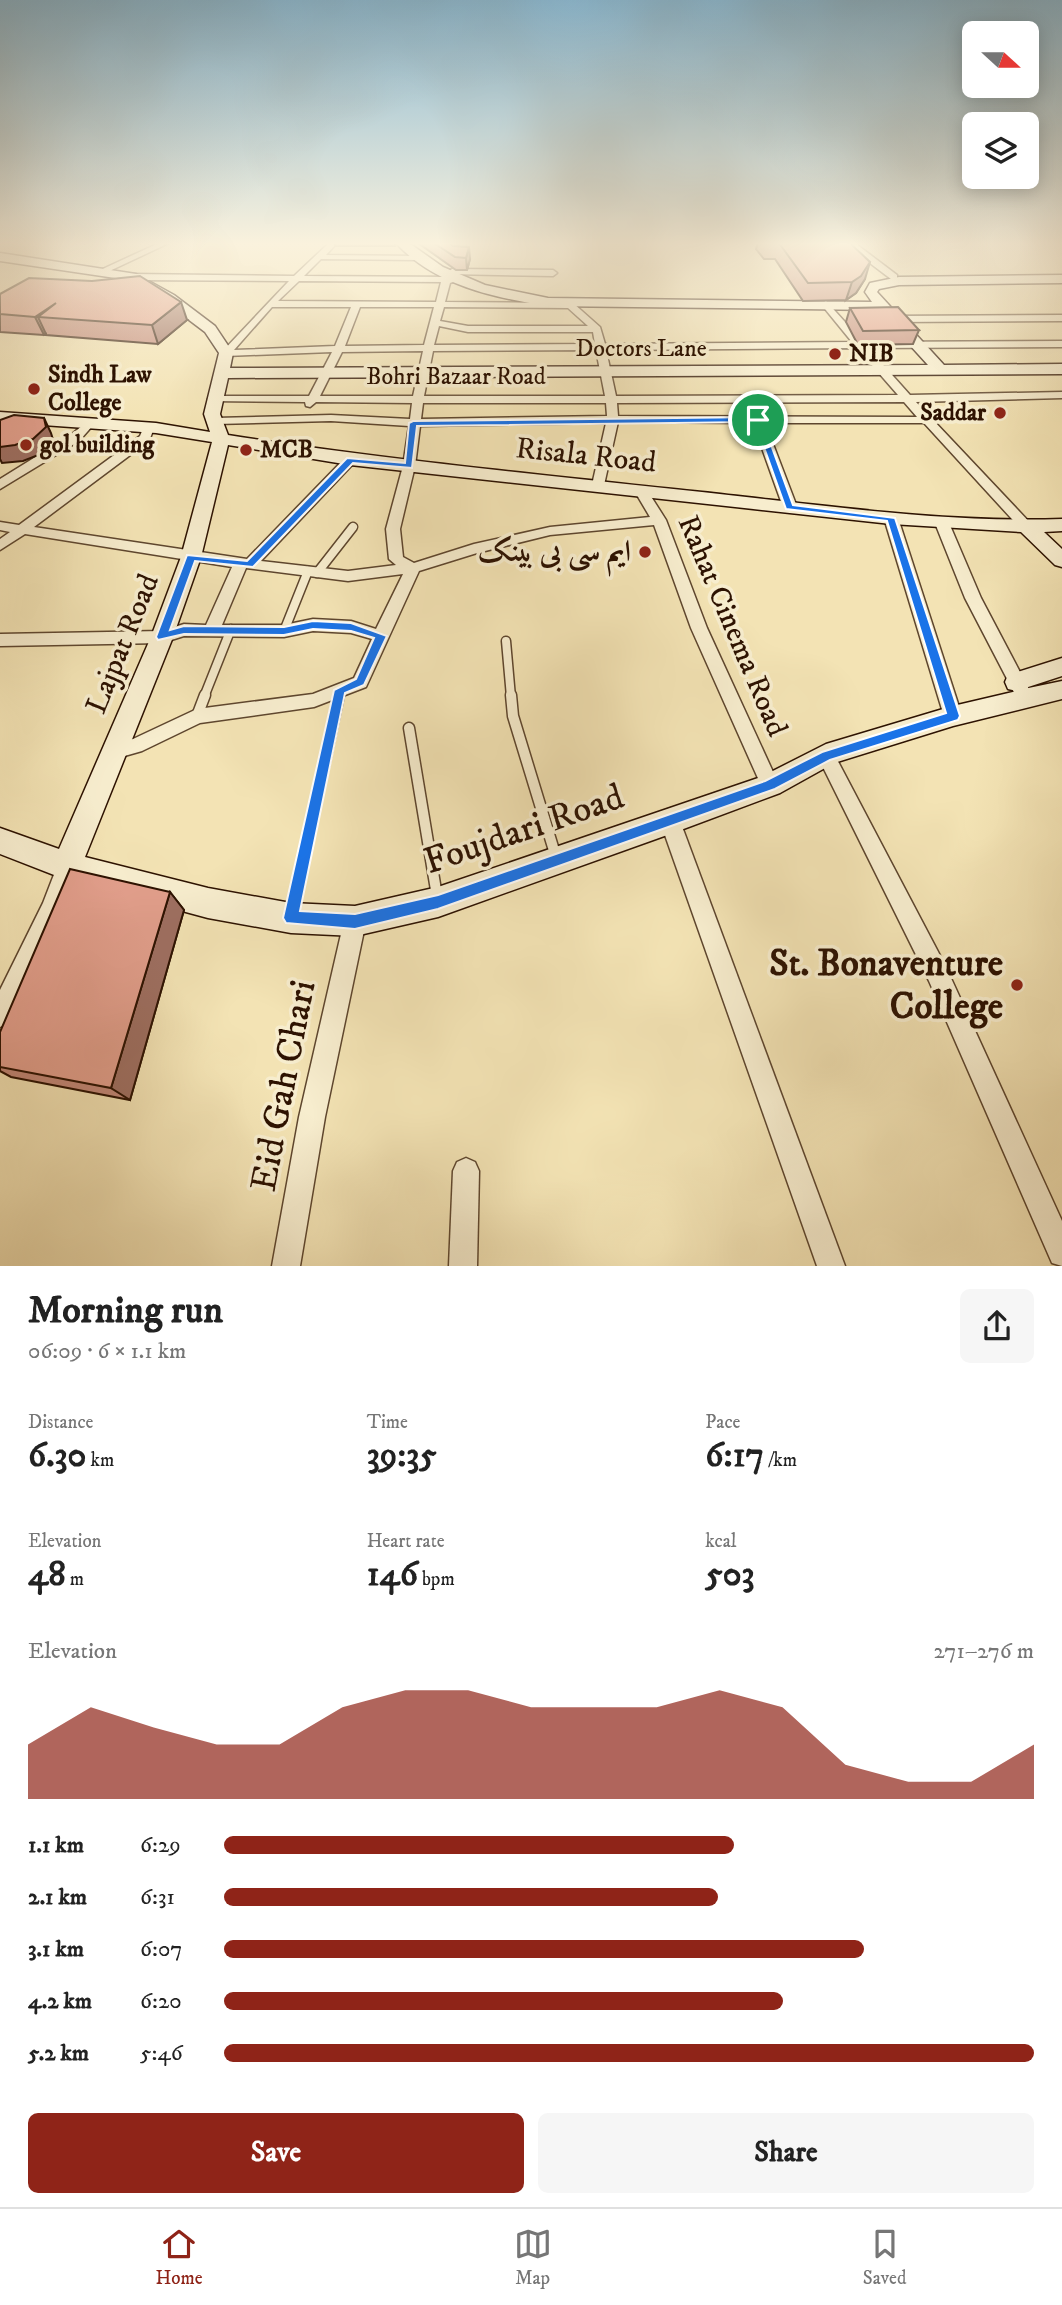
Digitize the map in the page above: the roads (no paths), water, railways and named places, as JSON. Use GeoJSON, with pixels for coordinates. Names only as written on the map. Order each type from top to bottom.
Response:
{"type":"FeatureCollection","features":[{"type":"Feature","properties":{"kind":"street"},"geometry":{"type":"LineString","coordinates":[[168,302],[211,329],[226,353]]}},
{"type":"Feature","properties":{"kind":"street"},"geometry":{"type":"LineString","coordinates":[[413,568],[396,559],[393,529],[409,466],[422,373],[441,302]]}},
{"type":"Feature","properties":{"kind":"street"},"geometry":{"type":"LineString","coordinates":[[542,302],[570,305],[597,329],[613,419],[598,485]]}},
{"type":"Feature","properties":{"kind":"street"},"geometry":{"type":"LineString","coordinates":[[672,302],[881,305]]}},
{"type":"Feature","properties":{"kind":"street"},"geometry":{"type":"LineString","coordinates":[[879,302],[941,371]]}},
{"type":"Feature","properties":{"kind":"street"},"geometry":{"type":"LineString","coordinates":[[226,353],[270,304],[881,305]]}},
{"type":"Feature","properties":{"kind":"street"},"geometry":{"type":"LineString","coordinates":[[303,418],[339,349],[356,304]]}},
{"type":"Feature","properties":{"kind":"street"},"geometry":{"type":"LineString","coordinates":[[827,305],[881,372],[1027,527],[1062,560]]}},
{"type":"Feature","properties":{"kind":"street"},"geometry":{"type":"LineString","coordinates":[[892,319],[1062,318]]}},
{"type":"Feature","properties":{"kind":"street"},"geometry":{"type":"LineString","coordinates":[[437,323],[468,329],[597,329]]}},
{"type":"Feature","properties":{"kind":"street"},"geometry":{"type":"LineString","coordinates":[[226,353],[339,349],[1062,344]]}},
{"type":"Feature","properties":{"kind":"street","name":"Lajpat Road"},"geometry":{"type":"LineString","coordinates":[[67,866],[162,637],[191,557],[216,418],[220,373],[226,353]]}},
{"type":"Feature","properties":{"kind":"street","name":"Doctors Lane"},"geometry":{"type":"LineString","coordinates":[[220,373],[881,372],[1062,369]]}},
{"type":"Feature","properties":{"kind":"street","name":"Bohri Bazaar Road"},"geometry":{"type":"LineString","coordinates":[[216,418],[313,397],[908,398],[1062,395]]}},
{"type":"Feature","properties":{"kind":"street"},"geometry":{"type":"LineString","coordinates":[[216,418],[303,418],[413,423],[613,419],[927,420]]}},
{"type":"Feature","properties":{"kind":"street","name":"Risala Road"},"geometry":{"type":"LineString","coordinates":[[152,428],[216,418],[350,460],[942,523],[1027,527],[1062,525]]}},
{"type":"Feature","properties":{"kind":"street","name":"Risala Road"},"geometry":{"type":"LineString","coordinates":[[152,428],[216,418]]}},
{"type":"Feature","properties":{"kind":"street"},"geometry":{"type":"LineString","coordinates":[[2,424],[38,420],[152,428]]}},
{"type":"Feature","properties":{"kind":"street"},"geometry":{"type":"LineString","coordinates":[[758,420],[790,507]]}},
{"type":"Feature","properties":{"kind":"street"},"geometry":{"type":"LineString","coordinates":[[0,485],[75,438],[89,423]]}},
{"type":"Feature","properties":{"kind":"street"},"geometry":{"type":"LineString","coordinates":[[0,546],[145,438],[152,428]]}},
{"type":"Feature","properties":{"kind":"street"},"geometry":{"type":"LineString","coordinates":[[212,629],[246,564],[350,460]]}},
{"type":"Feature","properties":{"kind":"street"},"geometry":{"type":"LineString","coordinates":[[0,469],[21,472]]}},
{"type":"Feature","properties":{"kind":"street","name":"Rahat Cinema Road"},"geometry":{"type":"LineString","coordinates":[[640,490],[659,520],[699,628],[770,785]]}},
{"type":"Feature","properties":{"kind":"street"},"geometry":{"type":"LineString","coordinates":[[891,518],[953,716]]}},
{"type":"Feature","properties":{"kind":"street"},"geometry":{"type":"LineString","coordinates":[[0,526],[191,557],[348,576],[413,568],[474,549],[550,531],[659,520]]}},
{"type":"Feature","properties":{"kind":"street"},"geometry":{"type":"LineString","coordinates":[[942,523],[973,598],[1021,690],[1062,667]]}},
{"type":"Feature","properties":{"kind":"street"},"geometry":{"type":"LineString","coordinates":[[114,751],[136,746],[197,716],[303,702],[360,682],[413,568]]}},
{"type":"Feature","properties":{"kind":"street"},"geometry":{"type":"LineString","coordinates":[[0,640],[162,637],[184,630],[284,631],[313,625],[351,627],[381,636]]}},
{"type":"Feature","properties":{"kind":"street","name":"Foujdari Road"},"geometry":{"type":"LineString","coordinates":[[0,841],[67,866],[208,903],[291,918],[355,921],[438,902],[770,785],[826,755],[953,716],[1021,690],[1062,690]]}},
{"type":"Feature","properties":{"kind":"street"},"geometry":{"type":"LineString","coordinates":[[826,755],[937,973],[1062,1253]]}},
{"type":"Feature","properties":{"kind":"street"},"geometry":{"type":"LineString","coordinates":[[670,821],[831,1265]]}},
{"type":"Feature","properties":{"kind":"street"},"geometry":{"type":"LineString","coordinates":[[3,1004],[52,907],[67,866]]}},
{"type":"Feature","properties":{"kind":"street","name":"Eid Gah Chari"},"geometry":{"type":"LineString","coordinates":[[286,1265],[312,1117],[355,921]]}},
{"type":"Feature","properties":{"kind":"street"},"geometry":{"type":"LineString","coordinates":[[463,1265],[466,1171]]}},
{"type":"Feature","properties":{"kind":"lane"},"geometry":{"type":"LineString","coordinates":[[284,631],[312,572],[353,527]]}},
{"type":"Feature","properties":{"kind":"lane"},"geometry":{"type":"LineString","coordinates":[[197,716],[231,629]]}},
{"type":"Feature","properties":{"kind":"lane"},"geometry":{"type":"LineString","coordinates":[[506,641],[513,716],[557,860]]}},
{"type":"Feature","properties":{"kind":"lane"},"geometry":{"type":"LineString","coordinates":[[291,918],[340,690]]}},
{"type":"Feature","properties":{"kind":"lane"},"geometry":{"type":"LineString","coordinates":[[409,728],[438,902]]}},
{"type":"Feature","properties":{"kind":"place","name":"NIB"},"geometry":{"type":"Point","coordinates":[835,354]}},
{"type":"Feature","properties":{"kind":"place","name":"Sindh Law College"},"geometry":{"type":"Point","coordinates":[34,389]}},
{"type":"Feature","properties":{"kind":"place","name":"Saddar"},"geometry":{"type":"Point","coordinates":[1000,413]}},
{"type":"Feature","properties":{"kind":"place","name":"gol building"},"geometry":{"type":"Point","coordinates":[26,445]}},
{"type":"Feature","properties":{"kind":"place","name":"MCB"},"geometry":{"type":"Point","coordinates":[246,450]}},
{"type":"Feature","properties":{"kind":"place","name":"ایم سی بی بینک"},"geometry":{"type":"Point","coordinates":[645,552]}},
{"type":"Feature","properties":{"kind":"place","name":"St. Bonaventure College"},"geometry":{"type":"Point","coordinates":[1017,985]}}]}
